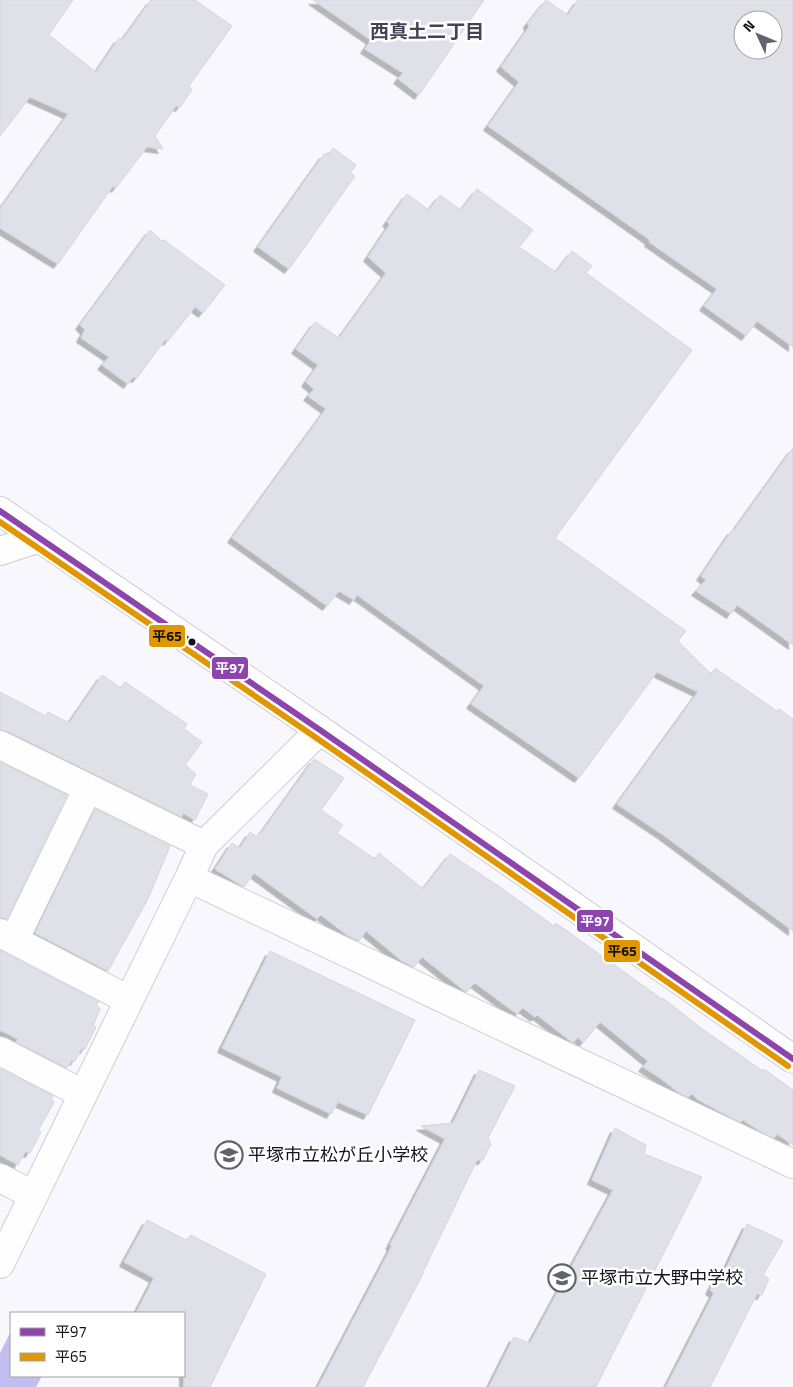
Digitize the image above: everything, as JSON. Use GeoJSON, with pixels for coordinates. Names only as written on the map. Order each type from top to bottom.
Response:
{"type":"FeatureCollection","features":[{"type":"Feature","properties":{"kind":"street"},"geometry":{"type":"LineString","coordinates":[[0,511],[320,730],[793,1059]]}},
{"type":"Feature","properties":{"kind":"street"},"geometry":{"type":"LineString","coordinates":[[0,551],[40,538]]}},
{"type":"Feature","properties":{"kind":"street"},"geometry":{"type":"LineString","coordinates":[[0,1264],[204,845],[320,730]]}},
{"type":"Feature","properties":{"kind":"street"},"geometry":{"type":"LineString","coordinates":[[0,745],[204,845]]}},
{"type":"Feature","properties":{"kind":"street"},"geometry":{"type":"LineString","coordinates":[[88,788],[7,936],[129,1000]]}},
{"type":"Feature","properties":{"kind":"street"},"geometry":{"type":"LineString","coordinates":[[189,878],[793,1164]]}},
{"type":"Feature","properties":{"kind":"street"},"geometry":{"type":"LineString","coordinates":[[0,1051],[83,1094]]}},
{"type":"Feature","properties":{"kind":"street"},"geometry":{"type":"LineString","coordinates":[[0,1178],[33,1195]]}},
{"type":"Feature","properties":{"kind":"shaded area"},"geometry":{"type":"Polygon","coordinates":[[[10,1333],[10,1377],[41,1377],[36,1387],[0,1387],[0,1353],[10,1333]]]}},
{"type":"Feature","properties":{"kind":"building"},"geometry":{"type":"Polygon","coordinates":[[[0,0],[73,0],[49,35],[96,72],[119,38],[123,39],[151,0],[195,0],[232,26],[189,86],[192,90],[180,107],[176,106],[155,136],[163,149],[147,147],[116,188],[113,186],[58,264],[0,228],[0,209],[68,114],[30,97],[0,136],[0,0]]]}},
{"type":"Feature","properties":{"kind":"building"},"geometry":{"type":"Polygon","coordinates":[[[313,0],[484,0],[419,95],[398,79],[403,73],[365,49],[371,40],[313,0]]]}},
{"type":"Feature","properties":{"kind":"building"},"geometry":{"type":"Polygon","coordinates":[[[546,0],[568,15],[578,0],[793,0],[793,347],[757,321],[746,336],[704,306],[717,289],[488,126],[519,82],[501,67],[529,27],[528,23],[546,0]]]}},
{"type":"Feature","properties":{"kind":"building"},"geometry":{"type":"Polygon","coordinates":[[[333,148],[356,165],[350,173],[355,176],[289,269],[258,247],[324,154],[328,155],[333,148]]]}},
{"type":"Feature","properties":{"kind":"building"},"geometry":{"type":"Polygon","coordinates":[[[477,189],[533,230],[519,247],[556,272],[572,251],[592,266],[586,273],[692,350],[555,538],[686,631],[678,641],[711,674],[715,668],[777,711],[779,709],[793,719],[793,931],[662,834],[617,804],[698,692],[657,672],[579,778],[471,704],[484,686],[357,595],[354,600],[339,591],[327,606],[232,538],[326,409],[308,396],[314,389],[306,382],[318,365],[296,349],[315,322],[339,338],[386,273],[368,257],[390,224],[387,222],[407,194],[429,210],[440,195],[461,210],[477,189]]]}},
{"type":"Feature","properties":{"kind":"building"},"geometry":{"type":"Polygon","coordinates":[[[150,230],[162,241],[164,240],[225,285],[203,313],[195,307],[168,341],[165,340],[137,378],[133,377],[128,384],[102,365],[109,357],[81,338],[85,330],[80,325],[150,230]]]}},
{"type":"Feature","properties":{"kind":"building"},"geometry":{"type":"Polygon","coordinates":[[[793,448],[793,645],[737,605],[731,614],[696,591],[706,580],[701,576],[732,530],[734,530],[793,448]]]}},
{"type":"Feature","properties":{"kind":"building"},"geometry":{"type":"Polygon","coordinates":[[[102,675],[121,688],[125,682],[187,724],[184,729],[202,742],[185,765],[196,774],[190,785],[208,794],[195,820],[183,813],[182,817],[7,731],[0,730],[0,692],[46,716],[48,712],[69,723],[102,675]]]}},
{"type":"Feature","properties":{"kind":"building"},"geometry":{"type":"Polygon","coordinates":[[[314,759],[344,778],[321,810],[343,825],[337,833],[375,859],[379,853],[423,889],[450,854],[554,926],[556,923],[663,998],[701,1028],[793,1090],[793,1145],[777,1134],[774,1138],[743,1120],[741,1122],[732,1118],[697,1099],[692,1094],[688,1097],[678,1092],[643,1067],[648,1061],[600,1022],[583,1043],[578,1037],[573,1043],[537,1015],[535,1017],[523,1008],[517,1014],[475,983],[466,992],[422,957],[414,967],[402,961],[366,931],[359,941],[347,935],[321,915],[317,919],[254,873],[244,887],[215,869],[232,843],[240,848],[250,832],[257,837],[259,832],[261,833],[314,759]]]}},
{"type":"Feature","properties":{"kind":"building"},"geometry":{"type":"Polygon","coordinates":[[[0,762],[67,795],[7,919],[0,917],[0,762]]]}},
{"type":"Feature","properties":{"kind":"building"},"geometry":{"type":"Polygon","coordinates":[[[95,809],[170,846],[148,899],[108,971],[35,933],[95,809]]]}},
{"type":"Feature","properties":{"kind":"building"},"geometry":{"type":"Polygon","coordinates":[[[0,951],[99,1002],[96,1005],[100,1009],[93,1026],[96,1027],[85,1049],[81,1049],[75,1061],[72,1060],[67,1068],[16,1042],[18,1039],[0,1030],[0,951]]]}},
{"type":"Feature","properties":{"kind":"building"},"geometry":{"type":"Polygon","coordinates":[[[270,951],[415,1020],[368,1115],[338,1102],[331,1114],[277,1088],[282,1077],[222,1048],[270,951]]]}},
{"type":"Feature","properties":{"kind":"building"},"geometry":{"type":"Polygon","coordinates":[[[0,1069],[53,1096],[51,1099],[54,1102],[38,1131],[41,1132],[30,1153],[25,1152],[18,1165],[0,1155],[0,1069]]]}},
{"type":"Feature","properties":{"kind":"building"},"geometry":{"type":"Polygon","coordinates":[[[479,1070],[515,1086],[488,1138],[491,1144],[483,1160],[477,1160],[424,1272],[363,1387],[318,1387],[392,1246],[390,1245],[445,1139],[421,1126],[453,1123],[479,1070]]]}},
{"type":"Feature","properties":{"kind":"building"},"geometry":{"type":"Polygon","coordinates":[[[615,1128],[646,1145],[644,1154],[702,1177],[596,1387],[489,1387],[514,1337],[530,1343],[613,1190],[592,1180],[615,1128]]]}},
{"type":"Feature","properties":{"kind":"building"},"geometry":{"type":"Polygon","coordinates":[[[147,1220],[186,1240],[191,1235],[266,1274],[210,1387],[184,1387],[185,1312],[137,1312],[154,1278],[124,1262],[147,1220]]]}},
{"type":"Feature","properties":{"kind":"building"},"geometry":{"type":"Polygon","coordinates":[[[747,1224],[783,1241],[763,1275],[769,1279],[762,1295],[757,1294],[710,1387],[666,1387],[714,1293],[710,1290],[718,1274],[724,1272],[747,1224]]]}},
{"type":"Feature","properties":{"kind":"transit line","name":"平97"},"geometry":{"type":"LineString","coordinates":[[0,511],[320,730],[793,1059]]}},
{"type":"Feature","properties":{"kind":"transit line","name":"平65"},"geometry":{"type":"LineString","coordinates":[[0,522],[315,737],[788,1066]]}},
{"type":"Feature","properties":{"kind":"place","name":"平塚市立松が丘小学校"},"geometry":{"type":"Point","coordinates":[229,1155]}},
{"type":"Feature","properties":{"kind":"place","name":"平塚市立大野中学校"},"geometry":{"type":"Point","coordinates":[562,1278]}},
{"type":"Feature","properties":{"kind":"district","name":"西真土二丁目"},"geometry":{"type":"Point","coordinates":[427,31]}}]}
